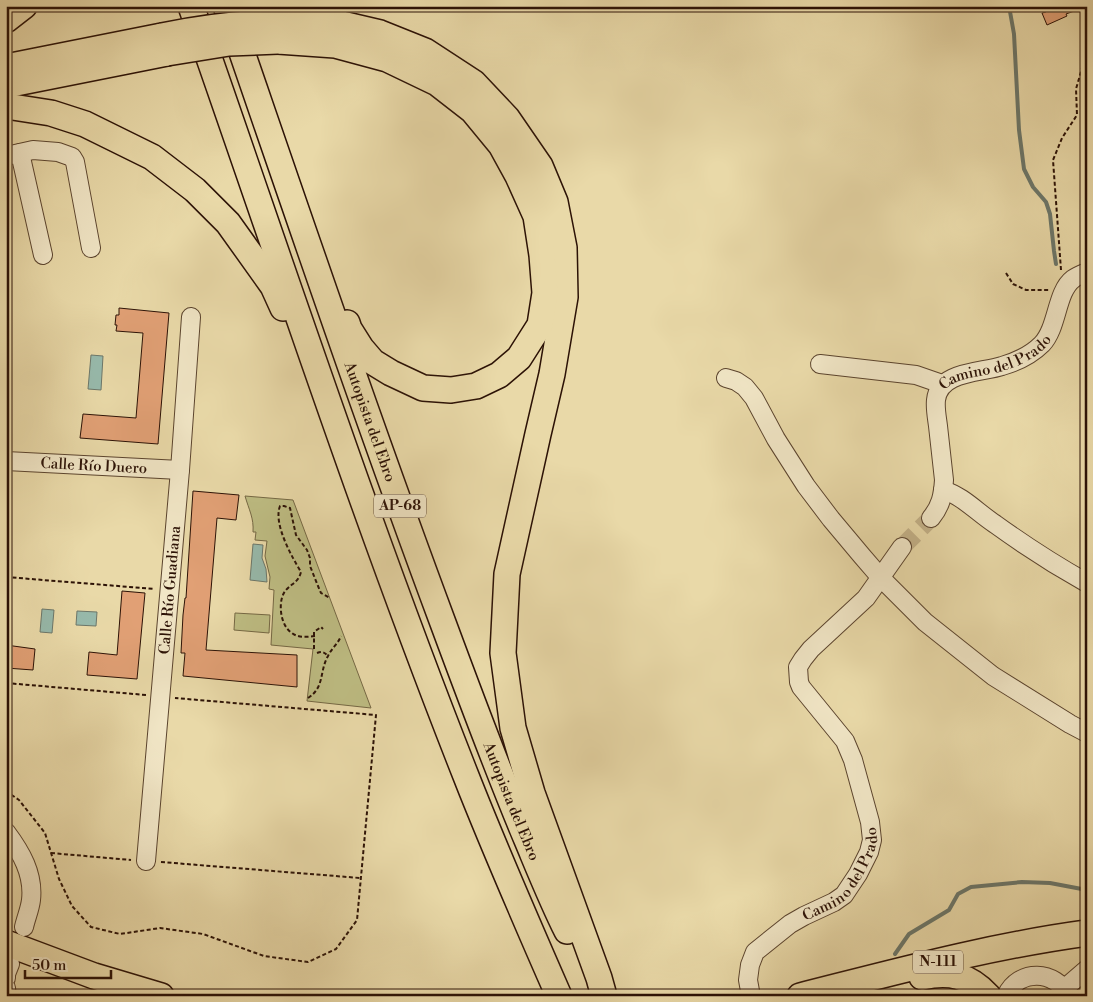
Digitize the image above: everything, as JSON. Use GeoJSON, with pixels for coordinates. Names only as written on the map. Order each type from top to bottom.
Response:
{"type":"FeatureCollection","features":[{"type":"Feature","properties":{"kind":"highway"},"geometry":{"type":"LineString","coordinates":[[6,20],[24,6]]}},
{"type":"Feature","properties":{"kind":"highway","name":"AP-68"},"geometry":{"type":"LineString","coordinates":[[191,6],[359,489],[415,642],[467,779],[560,996]]}},
{"type":"Feature","properties":{"kind":"highway","name":"Autopista del Ebro"},"geometry":{"type":"LineString","coordinates":[[226,6],[404,517],[480,723],[555,906],[600,996]]}},
{"type":"Feature","properties":{"kind":"highway"},"geometry":{"type":"LineString","coordinates":[[232,6],[258,68],[346,322],[361,348],[379,366],[423,388],[451,390],[476,386],[499,375],[520,358],[540,325],[544,293],[542,255],[536,216],[518,176],[501,146],[473,110],[437,83],[388,59],[278,32]]}},
{"type":"Feature","properties":{"kind":"highway"},"geometry":{"type":"LineString","coordinates":[[6,66],[165,44],[229,43],[333,22],[380,33],[425,51],[474,82],[507,118],[540,166],[555,202],[564,248],[566,297],[552,374],[507,574],[503,653],[513,728],[532,793],[604,996]]}},
{"type":"Feature","properties":{"kind":"highway"},"geometry":{"type":"LineString","coordinates":[[6,85],[165,44]]}},
{"type":"Feature","properties":{"kind":"highway"},"geometry":{"type":"LineString","coordinates":[[6,106],[51,113],[85,124],[152,157],[195,190],[228,223],[273,286],[292,328],[380,579],[414,668],[427,701],[467,779]]}},
{"type":"Feature","properties":{"kind":"highway"},"geometry":{"type":"LineString","coordinates":[[1008,946],[1056,929],[1087,923]]}},
{"type":"Feature","properties":{"kind":"highway","name":"N-111"},"geometry":{"type":"LineString","coordinates":[[800,996],[973,953],[1087,933]]}},
{"type":"Feature","properties":{"kind":"highway"},"geometry":{"type":"LineString","coordinates":[[10,960],[94,976],[161,996]]}},
{"type":"Feature","properties":{"kind":"highway"},"geometry":{"type":"LineString","coordinates":[[839,996],[928,976],[950,974],[971,981],[988,996]]}},
{"type":"Feature","properties":{"kind":"street"},"geometry":{"type":"LineString","coordinates":[[42,255],[13,154],[33,150],[58,152],[72,157],[91,248]]}},
{"type":"Feature","properties":{"kind":"street","name":"Camino del Prado"},"geometry":{"type":"LineString","coordinates":[[931,518],[941,503],[944,490],[936,406],[938,391],[942,384],[956,377],[1012,363],[1037,348],[1049,333],[1067,286],[1073,279],[1087,272]]}},
{"type":"Feature","properties":{"kind":"street","name":"Calle Río Guadiana"},"geometry":{"type":"LineString","coordinates":[[146,861],[180,470],[191,317]]}},
{"type":"Feature","properties":{"kind":"street"},"geometry":{"type":"LineString","coordinates":[[820,364],[916,375],[942,384]]}},
{"type":"Feature","properties":{"kind":"street"},"geometry":{"type":"LineString","coordinates":[[726,378],[736,381],[745,387],[754,398],[776,439],[806,486],[881,578],[925,622],[993,676],[1087,733]]}},
{"type":"Feature","properties":{"kind":"street","name":"Calle Río Duero"},"geometry":{"type":"LineString","coordinates":[[6,461],[180,470]]}},
{"type":"Feature","properties":{"kind":"street"},"geometry":{"type":"LineString","coordinates":[[944,490],[952,492],[994,524],[1087,583]]}},
{"type":"Feature","properties":{"kind":"street","name":"Camino del Prado"},"geometry":{"type":"LineString","coordinates":[[750,991],[748,980],[750,965],[755,952],[790,924],[844,895],[858,874],[869,852],[872,840],[870,822],[853,760],[845,741],[799,682],[798,667],[810,649],[866,598],[902,548]]}},
{"type":"Feature","properties":{"kind":"street"},"geometry":{"type":"LineString","coordinates":[[6,832],[12,846],[27,867],[31,900],[10,960]]}},
{"type":"Feature","properties":{"kind":"street"},"geometry":{"type":"LineString","coordinates":[[1006,996],[1012,986],[1029,976],[1042,976],[1055,980],[1067,992],[1087,969]]}},
{"type":"Feature","properties":{"kind":"street"},"geometry":{"type":"LineString","coordinates":[[6,988],[7,996]]}},
{"type":"Feature","properties":{"kind":"path"},"geometry":{"type":"LineString","coordinates":[[1006,273],[1013,284],[1026,290],[1054,290],[1063,294],[1053,160],[1062,138],[1077,115],[1076,89],[1087,51]]}},
{"type":"Feature","properties":{"kind":"path"},"geometry":{"type":"LineString","coordinates":[[315,636],[298,636],[291,633],[282,619],[281,606],[283,596],[286,590],[299,578],[301,572],[292,557],[281,531],[280,506],[290,508],[296,535],[307,550],[310,566],[318,586],[330,598]]}},
{"type":"Feature","properties":{"kind":"path"},"geometry":{"type":"LineString","coordinates":[[6,577],[170,590]]}},
{"type":"Feature","properties":{"kind":"path"},"geometry":{"type":"LineString","coordinates":[[314,649],[314,632],[321,627],[323,629]]}},
{"type":"Feature","properties":{"kind":"path"},"geometry":{"type":"LineString","coordinates":[[308,698],[320,686],[320,679],[328,656],[341,636]]}},
{"type":"Feature","properties":{"kind":"path"},"geometry":{"type":"LineString","coordinates":[[317,653],[321,651],[328,656]]}},
{"type":"Feature","properties":{"kind":"path"},"geometry":{"type":"LineString","coordinates":[[6,683],[150,696],[149,703],[168,705],[169,697],[376,716],[357,920],[336,949],[308,962],[264,956],[203,934],[160,928],[120,934],[91,927],[72,906],[60,879],[45,833],[19,800],[6,791]]}},
{"type":"Feature","properties":{"kind":"path"},"geometry":{"type":"LineString","coordinates":[[51,853],[361,878]]}},
{"type":"Feature","properties":{"kind":"shaded area"},"geometry":{"type":"Polygon","coordinates":[[[91,355],[103,356],[101,390],[88,389],[91,355]]]}},
{"type":"Feature","properties":{"kind":"shaded area"},"geometry":{"type":"Polygon","coordinates":[[[245,496],[293,500],[371,708],[307,701],[313,649],[271,645],[274,590],[269,589],[270,577],[265,556],[267,541],[255,540],[256,532],[253,532],[252,518],[245,496]]]}},
{"type":"Feature","properties":{"kind":"shaded area"},"geometry":{"type":"Polygon","coordinates":[[[253,544],[263,545],[262,558],[266,569],[267,582],[250,580],[253,544]]]}},
{"type":"Feature","properties":{"kind":"shaded area"},"geometry":{"type":"Polygon","coordinates":[[[42,609],[54,610],[52,633],[40,632],[42,609]]]}},
{"type":"Feature","properties":{"kind":"shaded area"},"geometry":{"type":"Polygon","coordinates":[[[77,611],[97,612],[96,626],[76,625],[77,611]]]}},
{"type":"Feature","properties":{"kind":"shaded area"},"geometry":{"type":"Polygon","coordinates":[[[235,613],[270,615],[269,633],[234,630],[235,613]]]}},
{"type":"Feature","properties":{"kind":"building"},"geometry":{"type":"Polygon","coordinates":[[[1043,6],[1085,7],[1066,14],[1067,16],[1047,25],[1042,13],[1046,12],[1043,6]]]}},
{"type":"Feature","properties":{"kind":"building"},"geometry":{"type":"Polygon","coordinates":[[[119,308],[169,313],[158,444],[80,438],[83,414],[136,418],[143,333],[116,331],[116,315],[119,315],[119,308]]]}},
{"type":"Feature","properties":{"kind":"building"},"geometry":{"type":"Polygon","coordinates":[[[193,491],[239,495],[236,520],[217,518],[206,650],[297,655],[297,687],[183,676],[185,653],[181,653],[183,615],[186,598],[193,491]]]}},
{"type":"Feature","properties":{"kind":"building"},"geometry":{"type":"Polygon","coordinates":[[[122,591],[145,593],[137,679],[87,675],[89,652],[117,655],[122,591]]]}},
{"type":"Feature","properties":{"kind":"building"},"geometry":{"type":"Polygon","coordinates":[[[6,645],[35,649],[33,670],[6,668],[6,645]]]}},
{"type":"Feature","properties":{"kind":"waterway"},"geometry":{"type":"LineString","coordinates":[[1009,6],[1014,34],[1019,130],[1024,169],[1033,187],[1046,202],[1050,214],[1056,264]]}},
{"type":"Feature","properties":{"kind":"waterway"},"geometry":{"type":"LineString","coordinates":[[895,954],[909,934],[949,910],[958,894],[971,887],[1022,882],[1050,883],[1087,890]]}},
{"type":"Feature","properties":{"kind":"tunnel"},"geometry":{"type":"LineString","coordinates":[[902,547],[931,518]]}}]}
